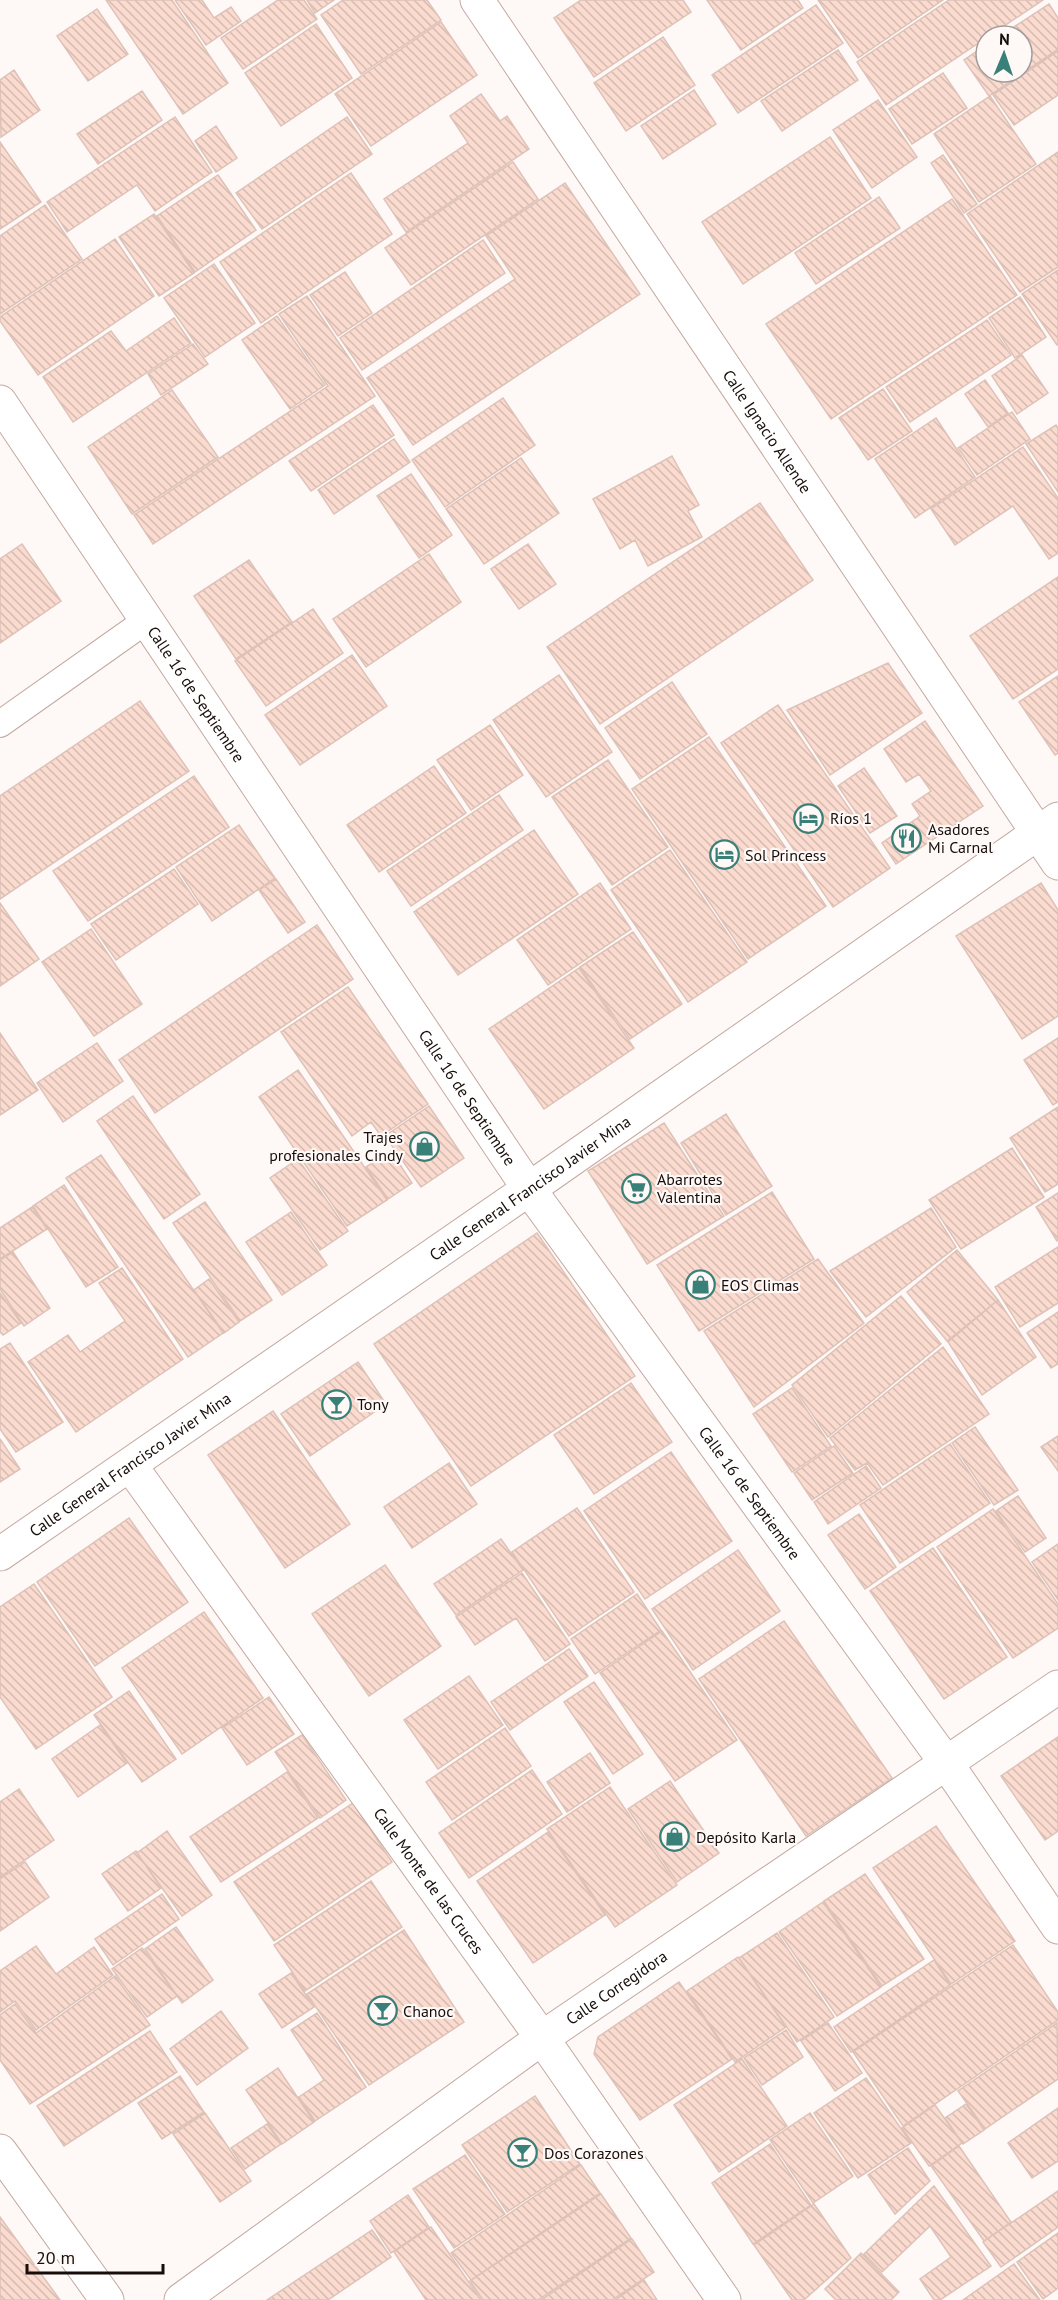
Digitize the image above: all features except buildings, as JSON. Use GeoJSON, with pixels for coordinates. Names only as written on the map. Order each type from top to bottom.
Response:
{"type":"FeatureCollection","features":[{"type":"Feature","properties":{"kind":"street","name":"Calle Ignacio Allende"},"geometry":{"type":"LineString","coordinates":[[477,0],[1047,826],[1058,863]]}},
{"type":"Feature","properties":{"kind":"street","name":"Calle 16 de Septiembre"},"geometry":{"type":"LineString","coordinates":[[0,402],[529,1189],[947,1764],[1058,1927]]}},
{"type":"Feature","properties":{"kind":"street","name":"Calle General Francisco Javier Mina"},"geometry":{"type":"LineString","coordinates":[[0,1554],[529,1189],[1047,826]]}},
{"type":"Feature","properties":{"kind":"street","name":"Calle Monte de las Cruces"},"geometry":{"type":"LineString","coordinates":[[130,1465],[542,2038],[723,2300]]}},
{"type":"Feature","properties":{"kind":"street","name":"Calle Corregidora"},"geometry":{"type":"LineString","coordinates":[[181,2300],[542,2038],[1058,1687]]}},
{"type":"Feature","properties":{"kind":"street"},"geometry":{"type":"LineString","coordinates":[[0,2151],[107,2300]]}},
{"type":"Feature","properties":{"kind":"lane"},"geometry":{"type":"LineString","coordinates":[[0,724],[147,620]]}},
{"type":"Feature","properties":{"kind":"place","name":"Ríos 1"},"geometry":{"type":"Point","coordinates":[809,818]}},
{"type":"Feature","properties":{"kind":"place","name":"Asadores Mi Carnal"},"geometry":{"type":"Point","coordinates":[907,838]}},
{"type":"Feature","properties":{"kind":"place","name":"Sol Princess"},"geometry":{"type":"Point","coordinates":[724,855]}},
{"type":"Feature","properties":{"kind":"place","name":"Trajes profesionales Cindy"},"geometry":{"type":"Point","coordinates":[424,1146]}},
{"type":"Feature","properties":{"kind":"place","name":"Abarrotes Valentina"},"geometry":{"type":"Point","coordinates":[636,1188]}},
{"type":"Feature","properties":{"kind":"place","name":"EOS Climas"},"geometry":{"type":"Point","coordinates":[700,1285]}},
{"type":"Feature","properties":{"kind":"place","name":"Tony"},"geometry":{"type":"Point","coordinates":[336,1404]}},
{"type":"Feature","properties":{"kind":"place","name":"Depósito Karla"},"geometry":{"type":"Point","coordinates":[675,1837]}},
{"type":"Feature","properties":{"kind":"place","name":"Chanoc"},"geometry":{"type":"Point","coordinates":[382,2011]}},
{"type":"Feature","properties":{"kind":"place","name":"Dos Corazones"},"geometry":{"type":"Point","coordinates":[523,2153]}}]}
